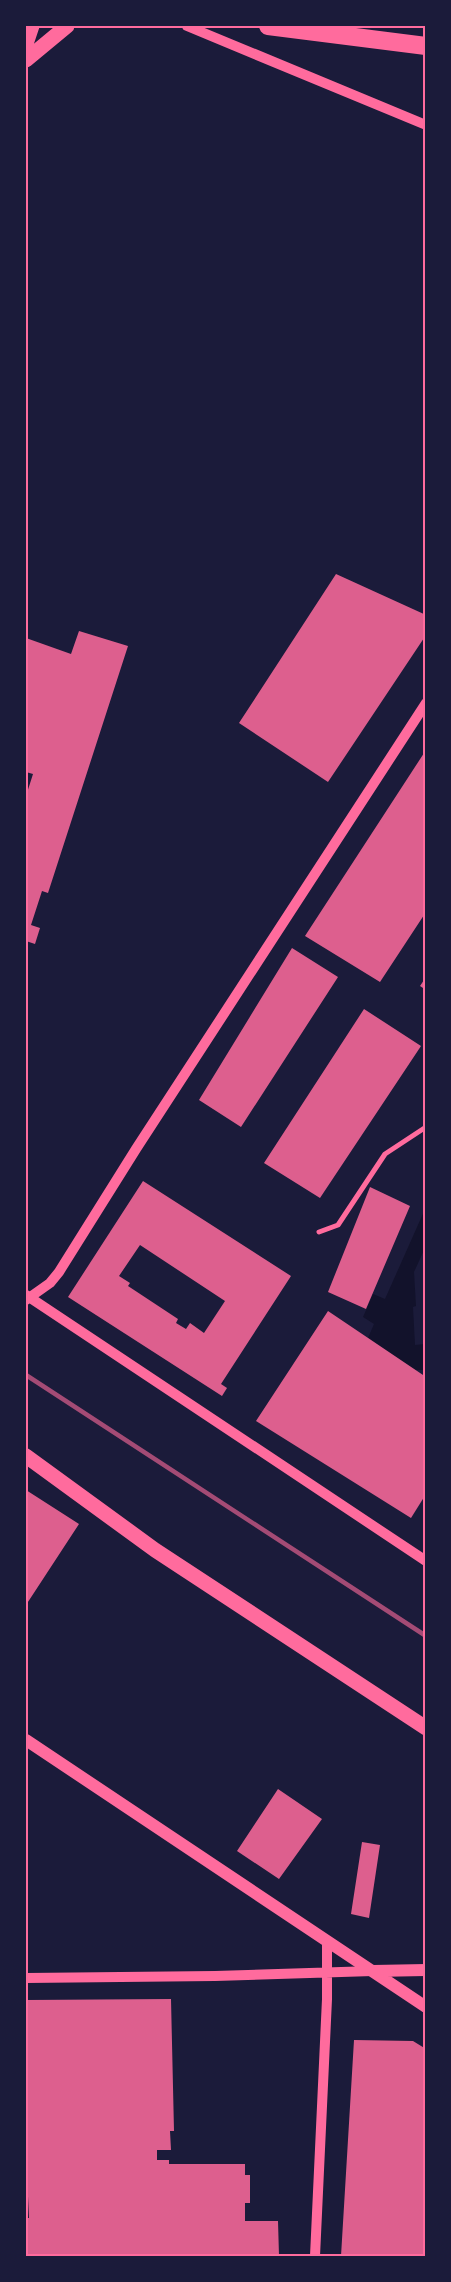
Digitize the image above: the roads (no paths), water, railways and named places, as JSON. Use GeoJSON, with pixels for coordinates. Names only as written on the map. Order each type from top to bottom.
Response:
{"type":"FeatureCollection","features":[{"type":"Feature","properties":{"kind":"highway"},"geometry":{"type":"LineString","coordinates":[[268,26],[426,46]]}},
{"type":"Feature","properties":{"kind":"main road"},"geometry":{"type":"LineString","coordinates":[[26,44],[32,26]]}},
{"type":"Feature","properties":{"kind":"main road"},"geometry":{"type":"LineString","coordinates":[[26,60],[67,26]]}},
{"type":"Feature","properties":{"kind":"main road"},"geometry":{"type":"LineString","coordinates":[[26,1456],[155,1550],[426,1728]]}},
{"type":"Feature","properties":{"kind":"main road"},"geometry":{"type":"LineString","coordinates":[[26,1740],[426,2007]]}},
{"type":"Feature","properties":{"kind":"main road"},"geometry":{"type":"LineString","coordinates":[[374,1971],[426,1970]]}},
{"type":"Feature","properties":{"kind":"street"},"geometry":{"type":"LineString","coordinates":[[187,26],[426,125]]}},
{"type":"Feature","properties":{"kind":"street"},"geometry":{"type":"LineString","coordinates":[[426,702],[136,1149],[59,1272],[50,1283],[27,1297],[426,1561]]}},
{"type":"Feature","properties":{"kind":"street"},"geometry":{"type":"LineString","coordinates":[[319,1232],[338,1225],[385,1154],[426,1127]]}},
{"type":"Feature","properties":{"kind":"street"},"geometry":{"type":"LineString","coordinates":[[315,2256],[327,1941]]}},
{"type":"Feature","properties":{"kind":"street"},"geometry":{"type":"LineString","coordinates":[[26,1978],[133,1978],[374,1971]]}},
{"type":"Feature","properties":{"kind":"railway"},"geometry":{"type":"LineString","coordinates":[[26,1375],[426,1636]]}}]}
